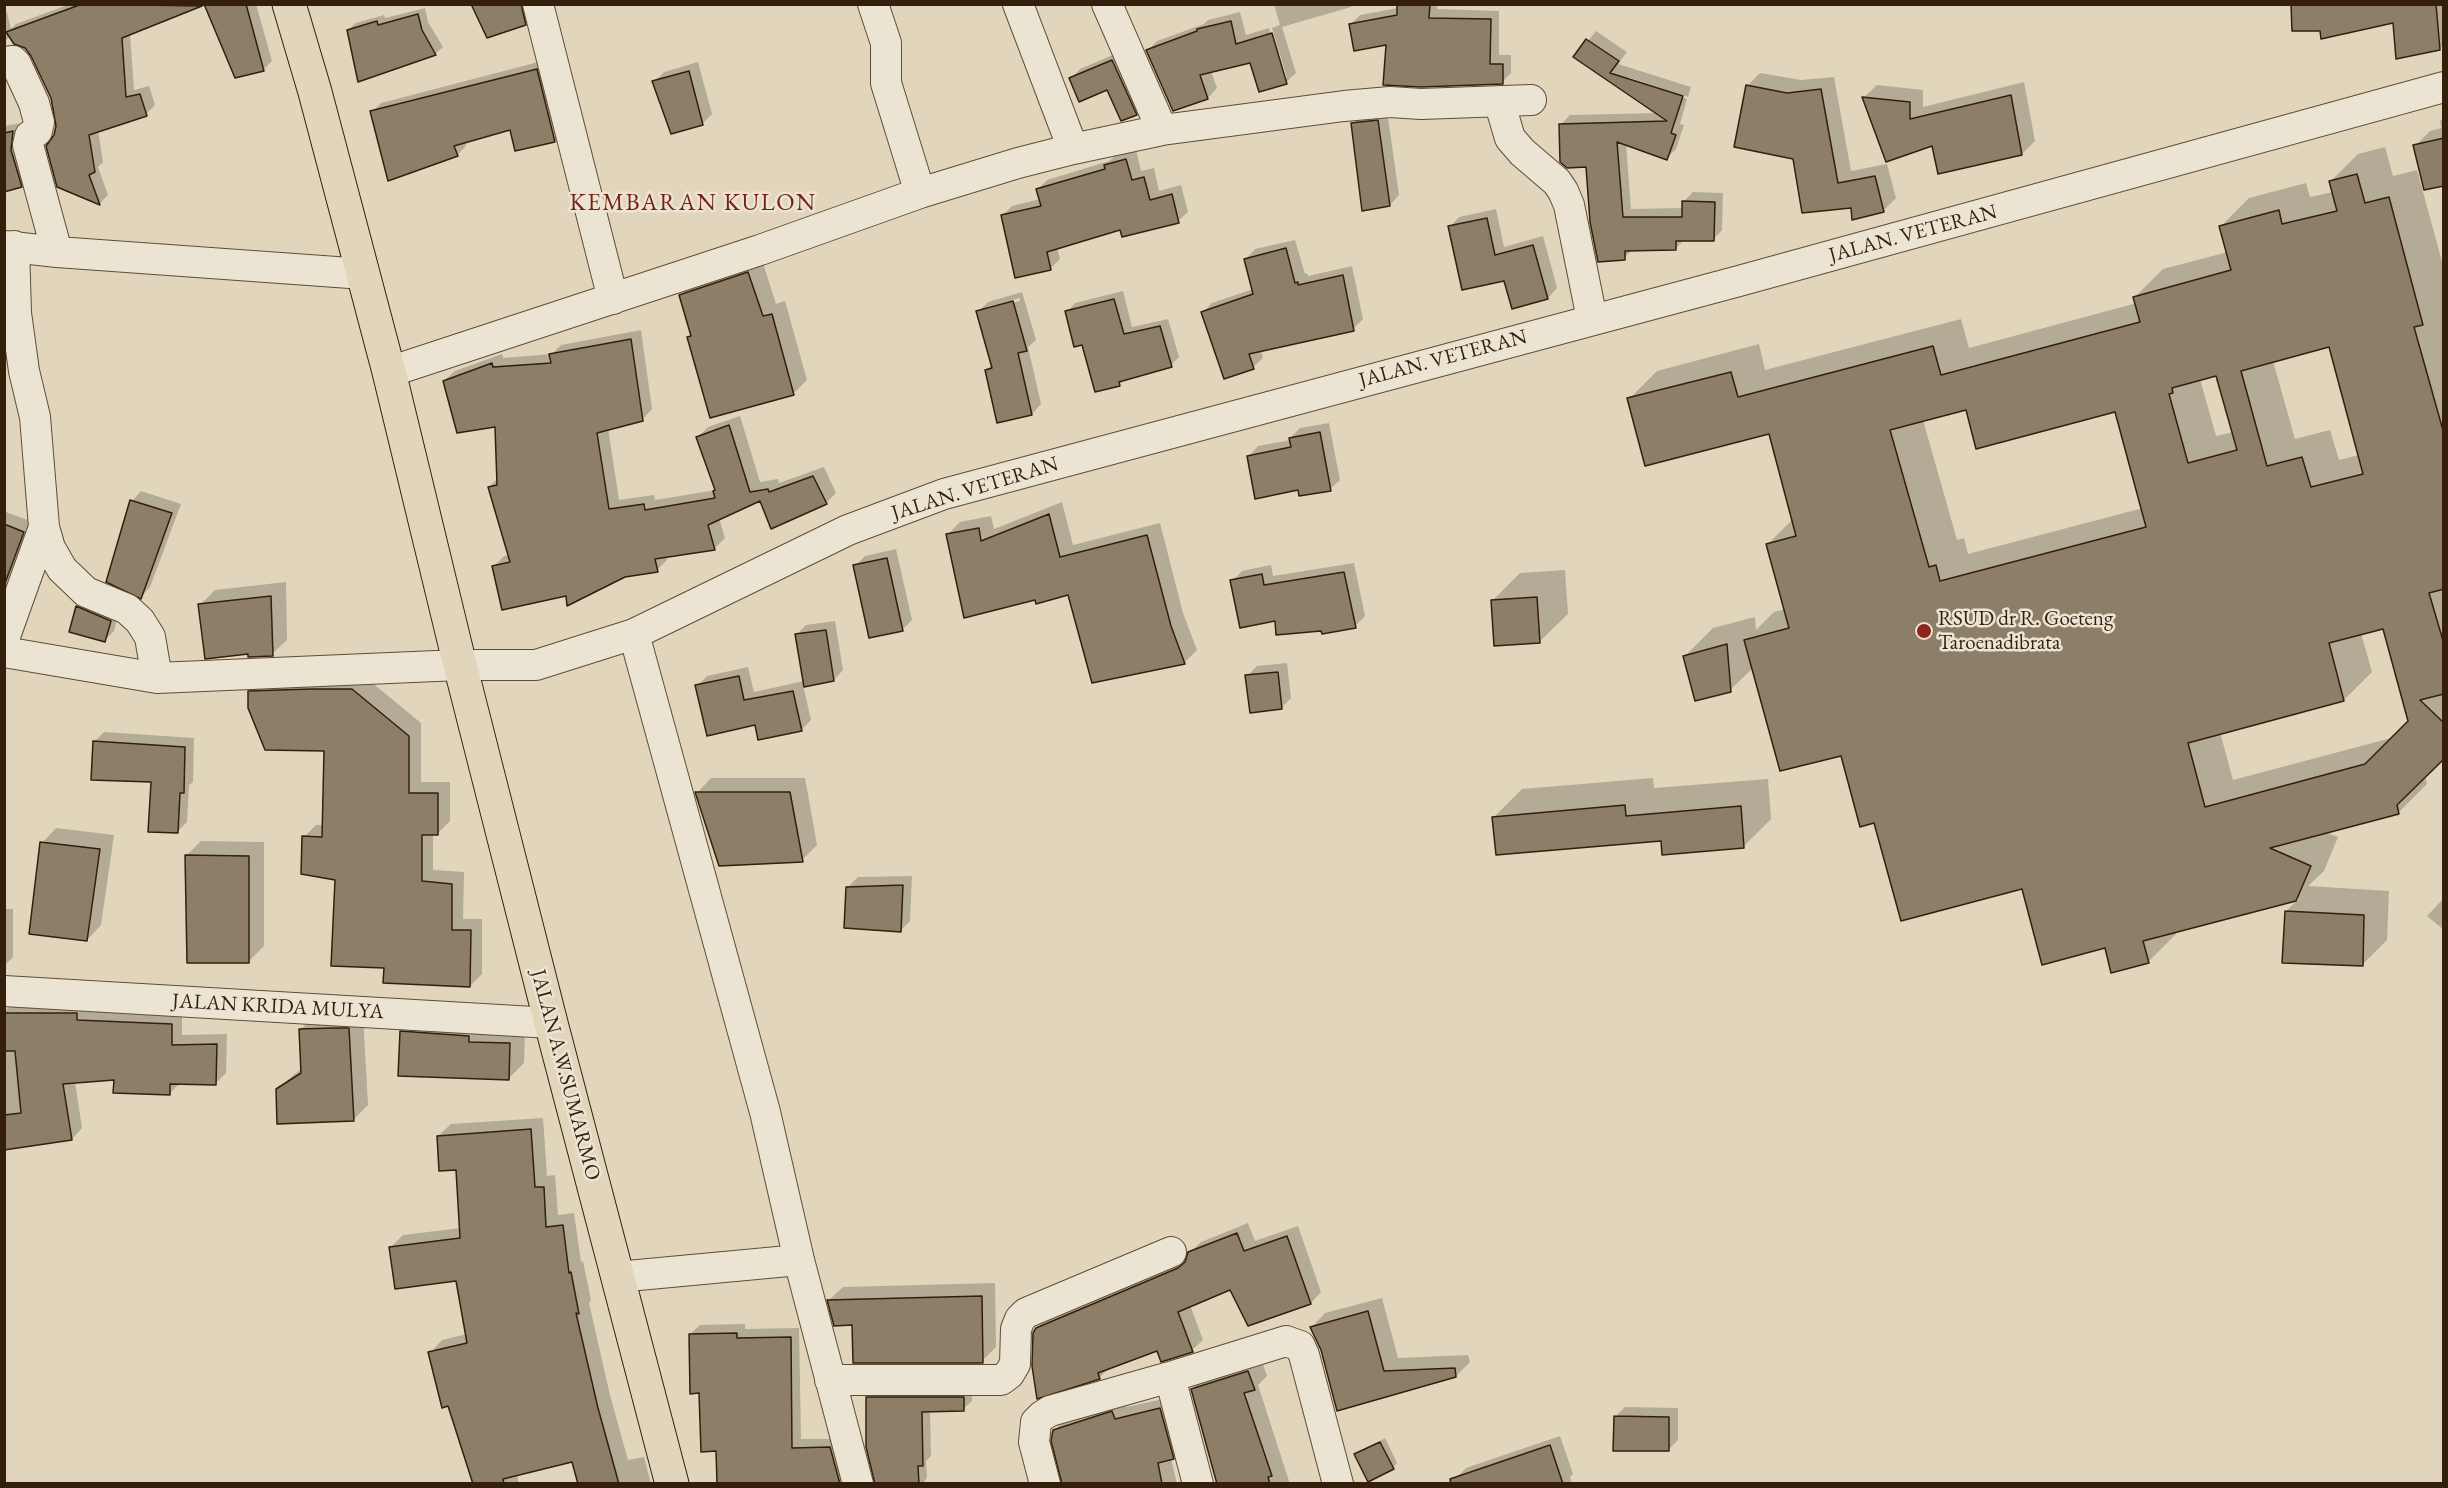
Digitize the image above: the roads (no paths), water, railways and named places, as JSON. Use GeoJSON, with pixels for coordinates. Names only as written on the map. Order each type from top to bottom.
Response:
{"type":"FeatureCollection","features":[{"type":"Feature","properties":{"kind":"main road","name":"JALAN A.W.SUMARMO"},"geometry":{"type":"LineString","coordinates":[[289,4],[364,274],[551,1023],[672,1484]]}},
{"type":"Feature","properties":{"kind":"street"},"geometry":{"type":"LineString","coordinates":[[537,4],[613,299]]}},
{"type":"Feature","properties":{"kind":"street"},"geometry":{"type":"LineString","coordinates":[[873,4],[886,43],[886,83],[920,193]]}},
{"type":"Feature","properties":{"kind":"street"},"geometry":{"type":"LineString","coordinates":[[1018,4],[1073,149]]}},
{"type":"Feature","properties":{"kind":"street"},"geometry":{"type":"LineString","coordinates":[[1107,4],[1162,130]]}},
{"type":"Feature","properties":{"kind":"street"},"geometry":{"type":"LineString","coordinates":[[4,62],[13,61],[16,64],[34,103],[39,122],[37,131],[30,136],[28,145],[57,252]]}},
{"type":"Feature","properties":{"kind":"street","name":"JALAN. VETERAN"},"geometry":{"type":"LineString","coordinates":[[4,652],[157,678],[460,665],[536,665],[634,634],[848,530],[944,494],[1750,278],[2444,87]]}},
{"type":"Feature","properties":{"kind":"street"},"geometry":{"type":"LineString","coordinates":[[389,372],[760,250],[920,193],[1073,149],[1162,130],[1344,106],[1390,102],[1421,104],[1531,100]]}},
{"type":"Feature","properties":{"kind":"street"},"geometry":{"type":"LineString","coordinates":[[1499,101],[1510,138],[1522,152],[1557,182],[1569,205],[1592,319]]}},
{"type":"Feature","properties":{"kind":"street"},"geometry":{"type":"LineString","coordinates":[[157,678],[150,637],[140,621],[127,609],[86,592],[62,569],[50,548],[44,527],[35,417],[24,370],[9,246],[57,252],[364,274]]}},
{"type":"Feature","properties":{"kind":"street"},"geometry":{"type":"LineString","coordinates":[[4,639],[44,527]]}},
{"type":"Feature","properties":{"kind":"street"},"geometry":{"type":"LineString","coordinates":[[634,634],[765,1112],[799,1260],[858,1484]]}},
{"type":"Feature","properties":{"kind":"street","name":"JALAN KRIDA MULYA"},"geometry":{"type":"LineString","coordinates":[[4,991],[551,1023]]}},
{"type":"Feature","properties":{"kind":"street"},"geometry":{"type":"LineString","coordinates":[[830,1380],[1001,1380],[1009,1374],[1015,1364],[1016,1329],[1026,1312],[1171,1252]]}},
{"type":"Feature","properties":{"kind":"street"},"geometry":{"type":"LineString","coordinates":[[617,1277],[799,1260]]}},
{"type":"Feature","properties":{"kind":"street"},"geometry":{"type":"LineString","coordinates":[[1045,1484],[1034,1442],[1036,1422],[1050,1411],[1286,1341],[1300,1346],[1305,1355],[1338,1484]]}},
{"type":"Feature","properties":{"kind":"street"},"geometry":{"type":"LineString","coordinates":[[1170,1377],[1198,1484]]}},
{"type":"Feature","properties":{"kind":"place","name":"RSUD dr R. Goeteng Taroenadibrata"},"geometry":{"type":"Point","coordinates":[1924,631]}},
{"type":"Feature","properties":{"kind":"district","name":"KEMBARAN KULON"},"geometry":{"type":"Point","coordinates":[693,203]}}]}
